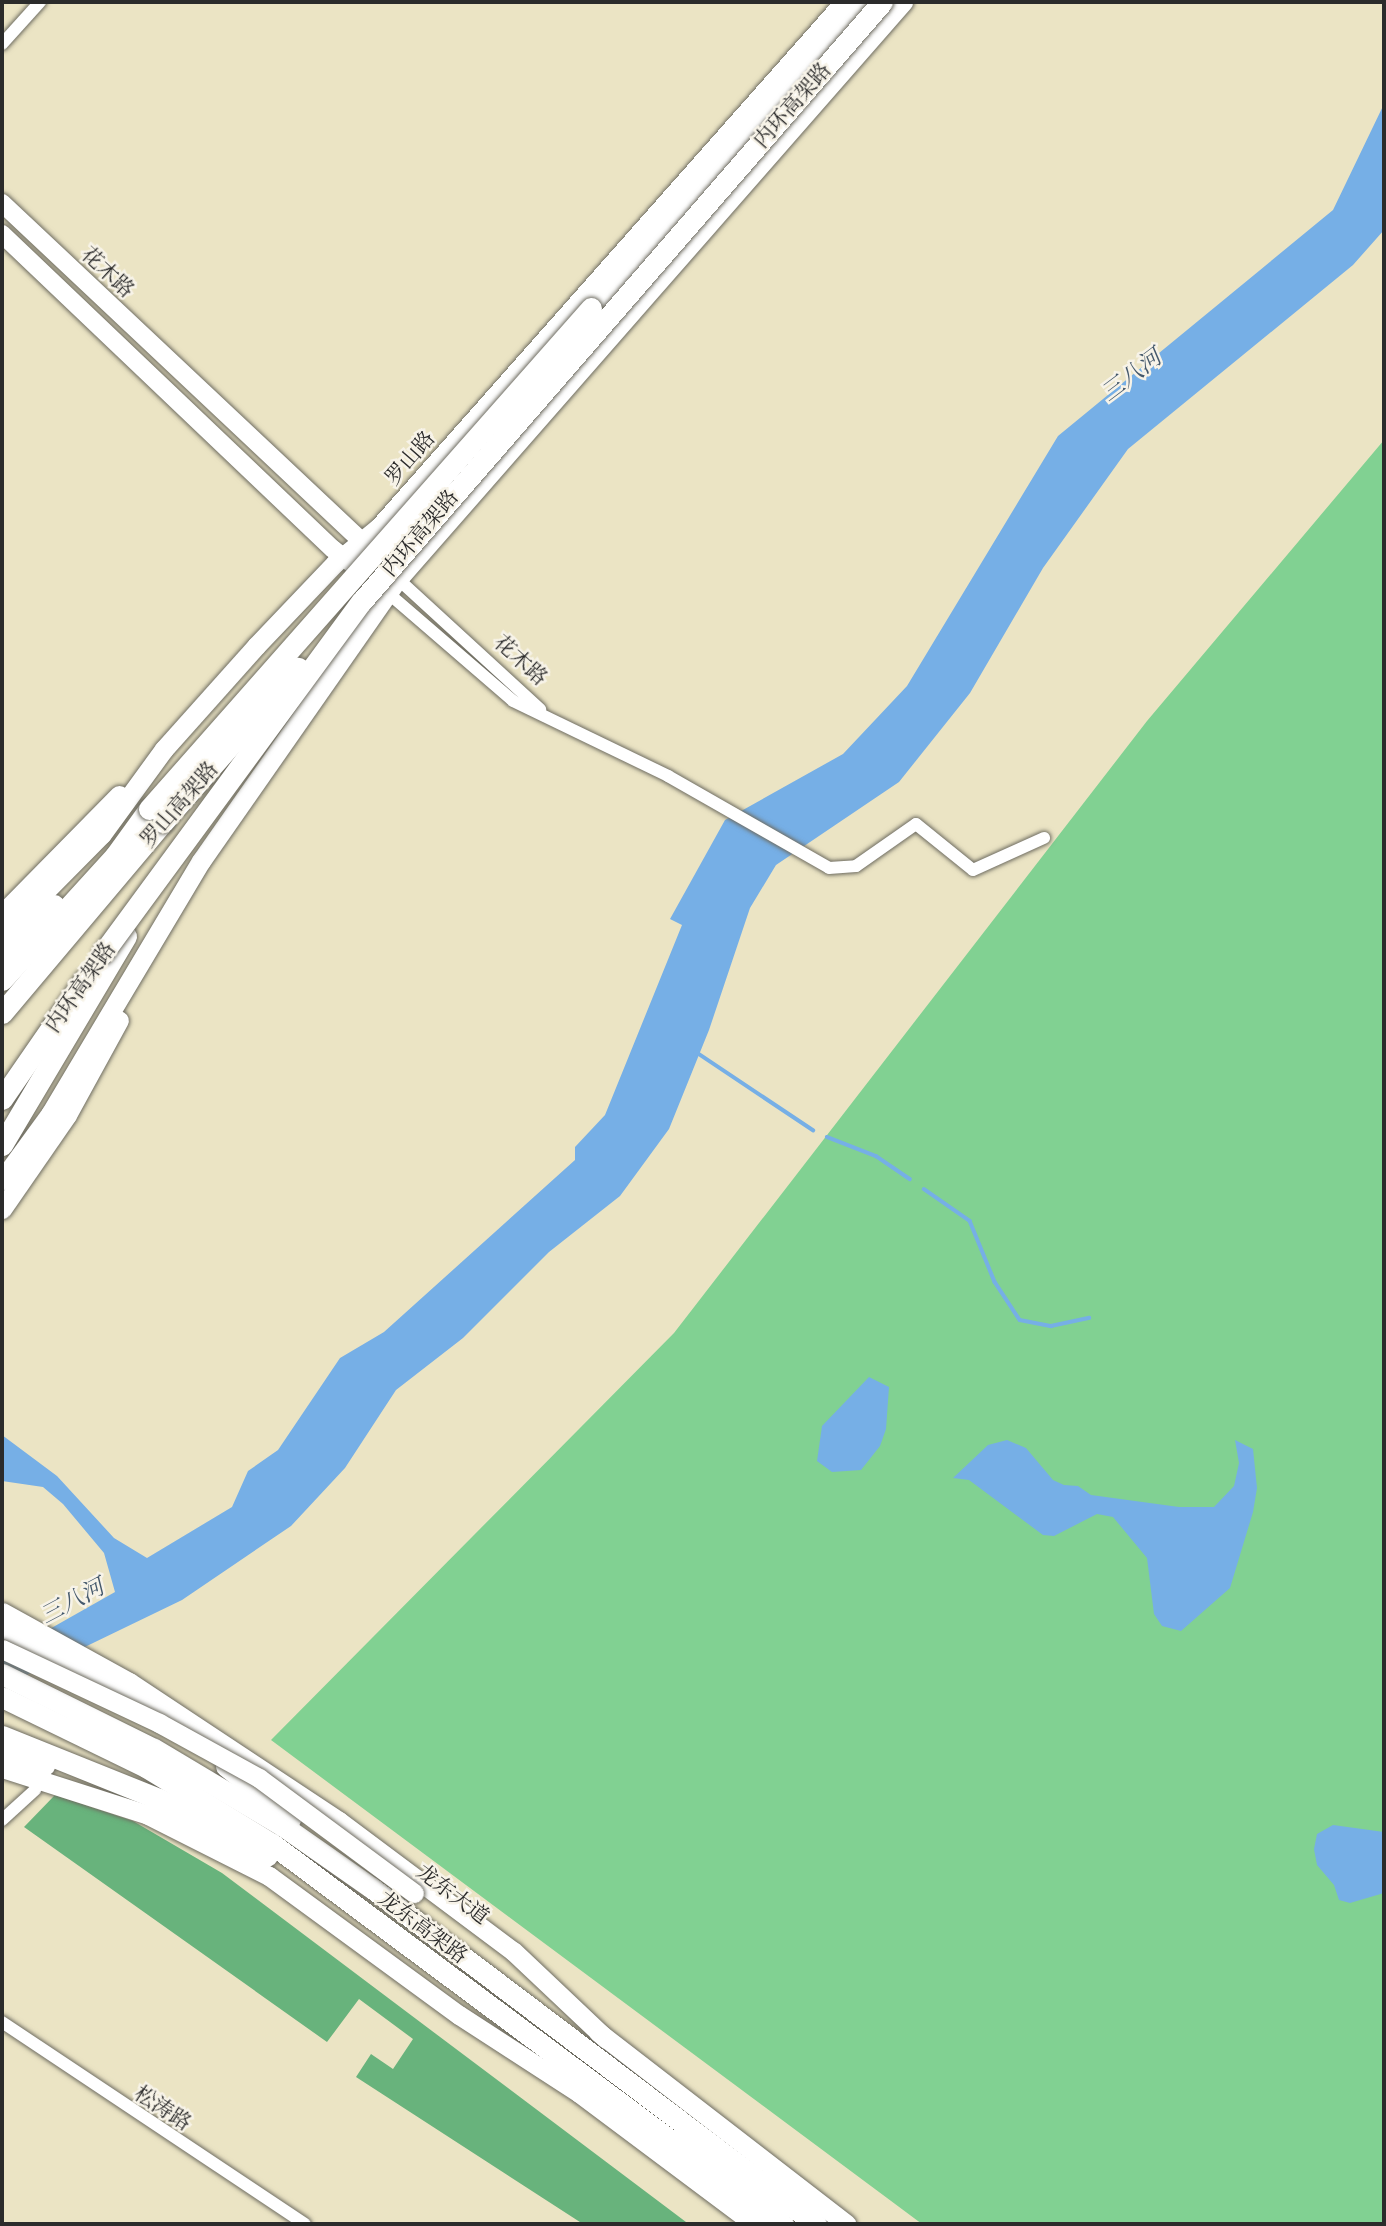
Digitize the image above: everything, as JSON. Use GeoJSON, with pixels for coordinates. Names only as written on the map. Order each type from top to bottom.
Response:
{"type":"FeatureCollection","features":[{"type":"Feature","properties":{"kind":"highway","name":"内环高架路"},"geometry":{"type":"LineString","coordinates":[[2,955],[156,816],[862,2]]}},
{"type":"Feature","properties":{"kind":"highway","name":"内环高架路"},"geometry":{"type":"LineString","coordinates":[[2,1099],[184,841],[362,601],[882,2]]}},
{"type":"Feature","properties":{"kind":"highway","name":"罗山高架路"},"geometry":{"type":"LineString","coordinates":[[2,981],[115,856],[362,601]]}},
{"type":"Feature","properties":{"kind":"highway","name":"罗山高架路"},"geometry":{"type":"LineString","coordinates":[[2,1013],[156,816]]}},
{"type":"Feature","properties":{"kind":"highway"},"geometry":{"type":"LineString","coordinates":[[2,1145],[184,841]]}},
{"type":"Feature","properties":{"kind":"highway"},"geometry":{"type":"LineString","coordinates":[[2,972],[28,952]]}},
{"type":"Feature","properties":{"kind":"highway"},"geometry":{"type":"LineString","coordinates":[[2,1626],[111,1685],[241,1777],[372,1888]]}},
{"type":"Feature","properties":{"kind":"highway","name":"龙东高架路"},"geometry":{"type":"LineString","coordinates":[[2,1674],[62,1702],[197,1773],[372,1888],[816,2224]]}},
{"type":"Feature","properties":{"kind":"highway","name":"龙东高架路"},"geometry":{"type":"LineString","coordinates":[[2,1698],[146,1767],[229,1816],[437,1966],[783,2224]]}},
{"type":"Feature","properties":{"kind":"highway"},"geometry":{"type":"LineString","coordinates":[[2,1736],[159,1799],[277,1862],[437,1966]]}},
{"type":"Feature","properties":{"kind":"highway"},"geometry":{"type":"LineString","coordinates":[[2,1753],[159,1799]]}},
{"type":"Feature","properties":{"kind":"main road","name":"罗山路"},"geometry":{"type":"LineString","coordinates":[[2,936],[102,834],[164,749],[348,561],[361,539],[379,527],[844,2]]}},
{"type":"Feature","properties":{"kind":"main road"},"geometry":{"type":"LineString","coordinates":[[2,1180],[50,1114],[163,919],[353,639],[393,586],[903,2]]}},
{"type":"Feature","properties":{"kind":"main road","name":"花木路"},"geometry":{"type":"LineString","coordinates":[[2,203],[361,539],[393,586]]}},
{"type":"Feature","properties":{"kind":"main road","name":"花木路"},"geometry":{"type":"LineString","coordinates":[[2,234],[348,561],[393,586]]}},
{"type":"Feature","properties":{"kind":"main road"},"geometry":{"type":"LineString","coordinates":[[348,561],[353,639]]}},
{"type":"Feature","properties":{"kind":"main road"},"geometry":{"type":"LineString","coordinates":[[2,914],[164,749]]}},
{"type":"Feature","properties":{"kind":"main road"},"geometry":{"type":"LineString","coordinates":[[2,1209],[88,1082],[240,809]]}},
{"type":"Feature","properties":{"kind":"main road"},"geometry":{"type":"LineString","coordinates":[[2,1612],[100,1665],[339,1821],[545,1979],[607,2039]]}},
{"type":"Feature","properties":{"kind":"main road","name":"龙东大道"},"geometry":{"type":"LineString","coordinates":[[2,1649],[159,1723],[259,1778],[607,2039],[846,2224]]}},
{"type":"Feature","properties":{"kind":"main road"},"geometry":{"type":"LineString","coordinates":[[2,1768],[148,1815],[269,1876],[459,2015],[579,2093],[754,2224]]}},
{"type":"Feature","properties":{"kind":"street"},"geometry":{"type":"LineString","coordinates":[[2,44],[40,2]]}},
{"type":"Feature","properties":{"kind":"street","name":"花木路"},"geometry":{"type":"LineString","coordinates":[[393,586],[489,684],[513,701],[542,712],[720,805],[829,868],[856,866],[902,829],[916,824],[973,870],[1044,838]]}},
{"type":"Feature","properties":{"kind":"street"},"geometry":{"type":"LineString","coordinates":[[2,1820],[35,1790]]}},
{"type":"Feature","properties":{"kind":"street","name":"松涛路"},"geometry":{"type":"LineString","coordinates":[[2,2022],[306,2224]]}},
{"type":"Feature","properties":{"kind":"green space"},"geometry":{"type":"Polygon","coordinates":[[[1384,440],[1384,2224],[922,2224],[271,1740],[674,1333],[1147,721],[1384,440]]]}},
{"type":"Feature","properties":{"kind":"green space"},"geometry":{"type":"Polygon","coordinates":[[[55,1795],[133,1821],[222,1873],[686,2222],[583,2224],[356,2077],[371,2054],[393,2069],[413,2039],[359,1999],[327,2042],[24,1827],[55,1795]]]}},
{"type":"Feature","properties":{"kind":"water"},"geometry":{"type":"Polygon","coordinates":[[[1384,104],[1384,230],[1353,265],[1128,449],[1043,568],[970,693],[899,782],[776,865],[750,908],[709,1030],[669,1129],[620,1196],[549,1252],[463,1338],[396,1390],[345,1468],[291,1526],[182,1600],[2,1687],[2,1656],[115,1592],[104,1553],[63,1504],[43,1487],[2,1481],[2,1435],[57,1476],[114,1538],[147,1558],[232,1507],[248,1471],[278,1450],[340,1358],[384,1332],[575,1160],[575,1147],[605,1115],[682,925],[670,919],[725,820],[843,754],[907,686],[1058,436],[1333,210],[1384,104]]]}},
{"type":"Feature","properties":{"kind":"water"},"geometry":{"type":"Polygon","coordinates":[[[869,1377],[889,1387],[886,1429],[880,1446],[861,1470],[832,1472],[817,1461],[822,1426],[869,1377]]]}},
{"type":"Feature","properties":{"kind":"water"},"geometry":{"type":"Polygon","coordinates":[[[1007,1440],[1026,1448],[1053,1480],[1064,1485],[1078,1486],[1091,1495],[1179,1507],[1214,1507],[1234,1486],[1239,1463],[1235,1440],[1253,1449],[1257,1488],[1253,1512],[1230,1588],[1181,1631],[1162,1626],[1154,1614],[1147,1558],[1113,1517],[1097,1514],[1054,1536],[1043,1535],[969,1480],[953,1478],[988,1445],[1007,1440]]]}},
{"type":"Feature","properties":{"kind":"water"},"geometry":{"type":"Polygon","coordinates":[[[1333,1825],[1384,1832],[1384,1893],[1350,1903],[1339,1900],[1334,1885],[1317,1865],[1314,1849],[1317,1834],[1333,1825]]]}},
{"type":"Feature","properties":{"kind":"waterway"},"geometry":{"type":"LineString","coordinates":[[696,1052],[813,1130]]}},
{"type":"Feature","properties":{"kind":"waterway"},"geometry":{"type":"LineString","coordinates":[[827,1137],[876,1156],[910,1179]]}},
{"type":"Feature","properties":{"kind":"waterway"},"geometry":{"type":"LineString","coordinates":[[924,1189],[970,1221],[995,1282],[1020,1320],[1051,1326],[1089,1318]]}},
{"type":"Feature","properties":{"kind":"water label","name":"三八河"},"geometry":{"type":"Point","coordinates":[1131,375]}},
{"type":"Feature","properties":{"kind":"water label","name":"三八河"},"geometry":{"type":"Point","coordinates":[72,1601]}}]}
